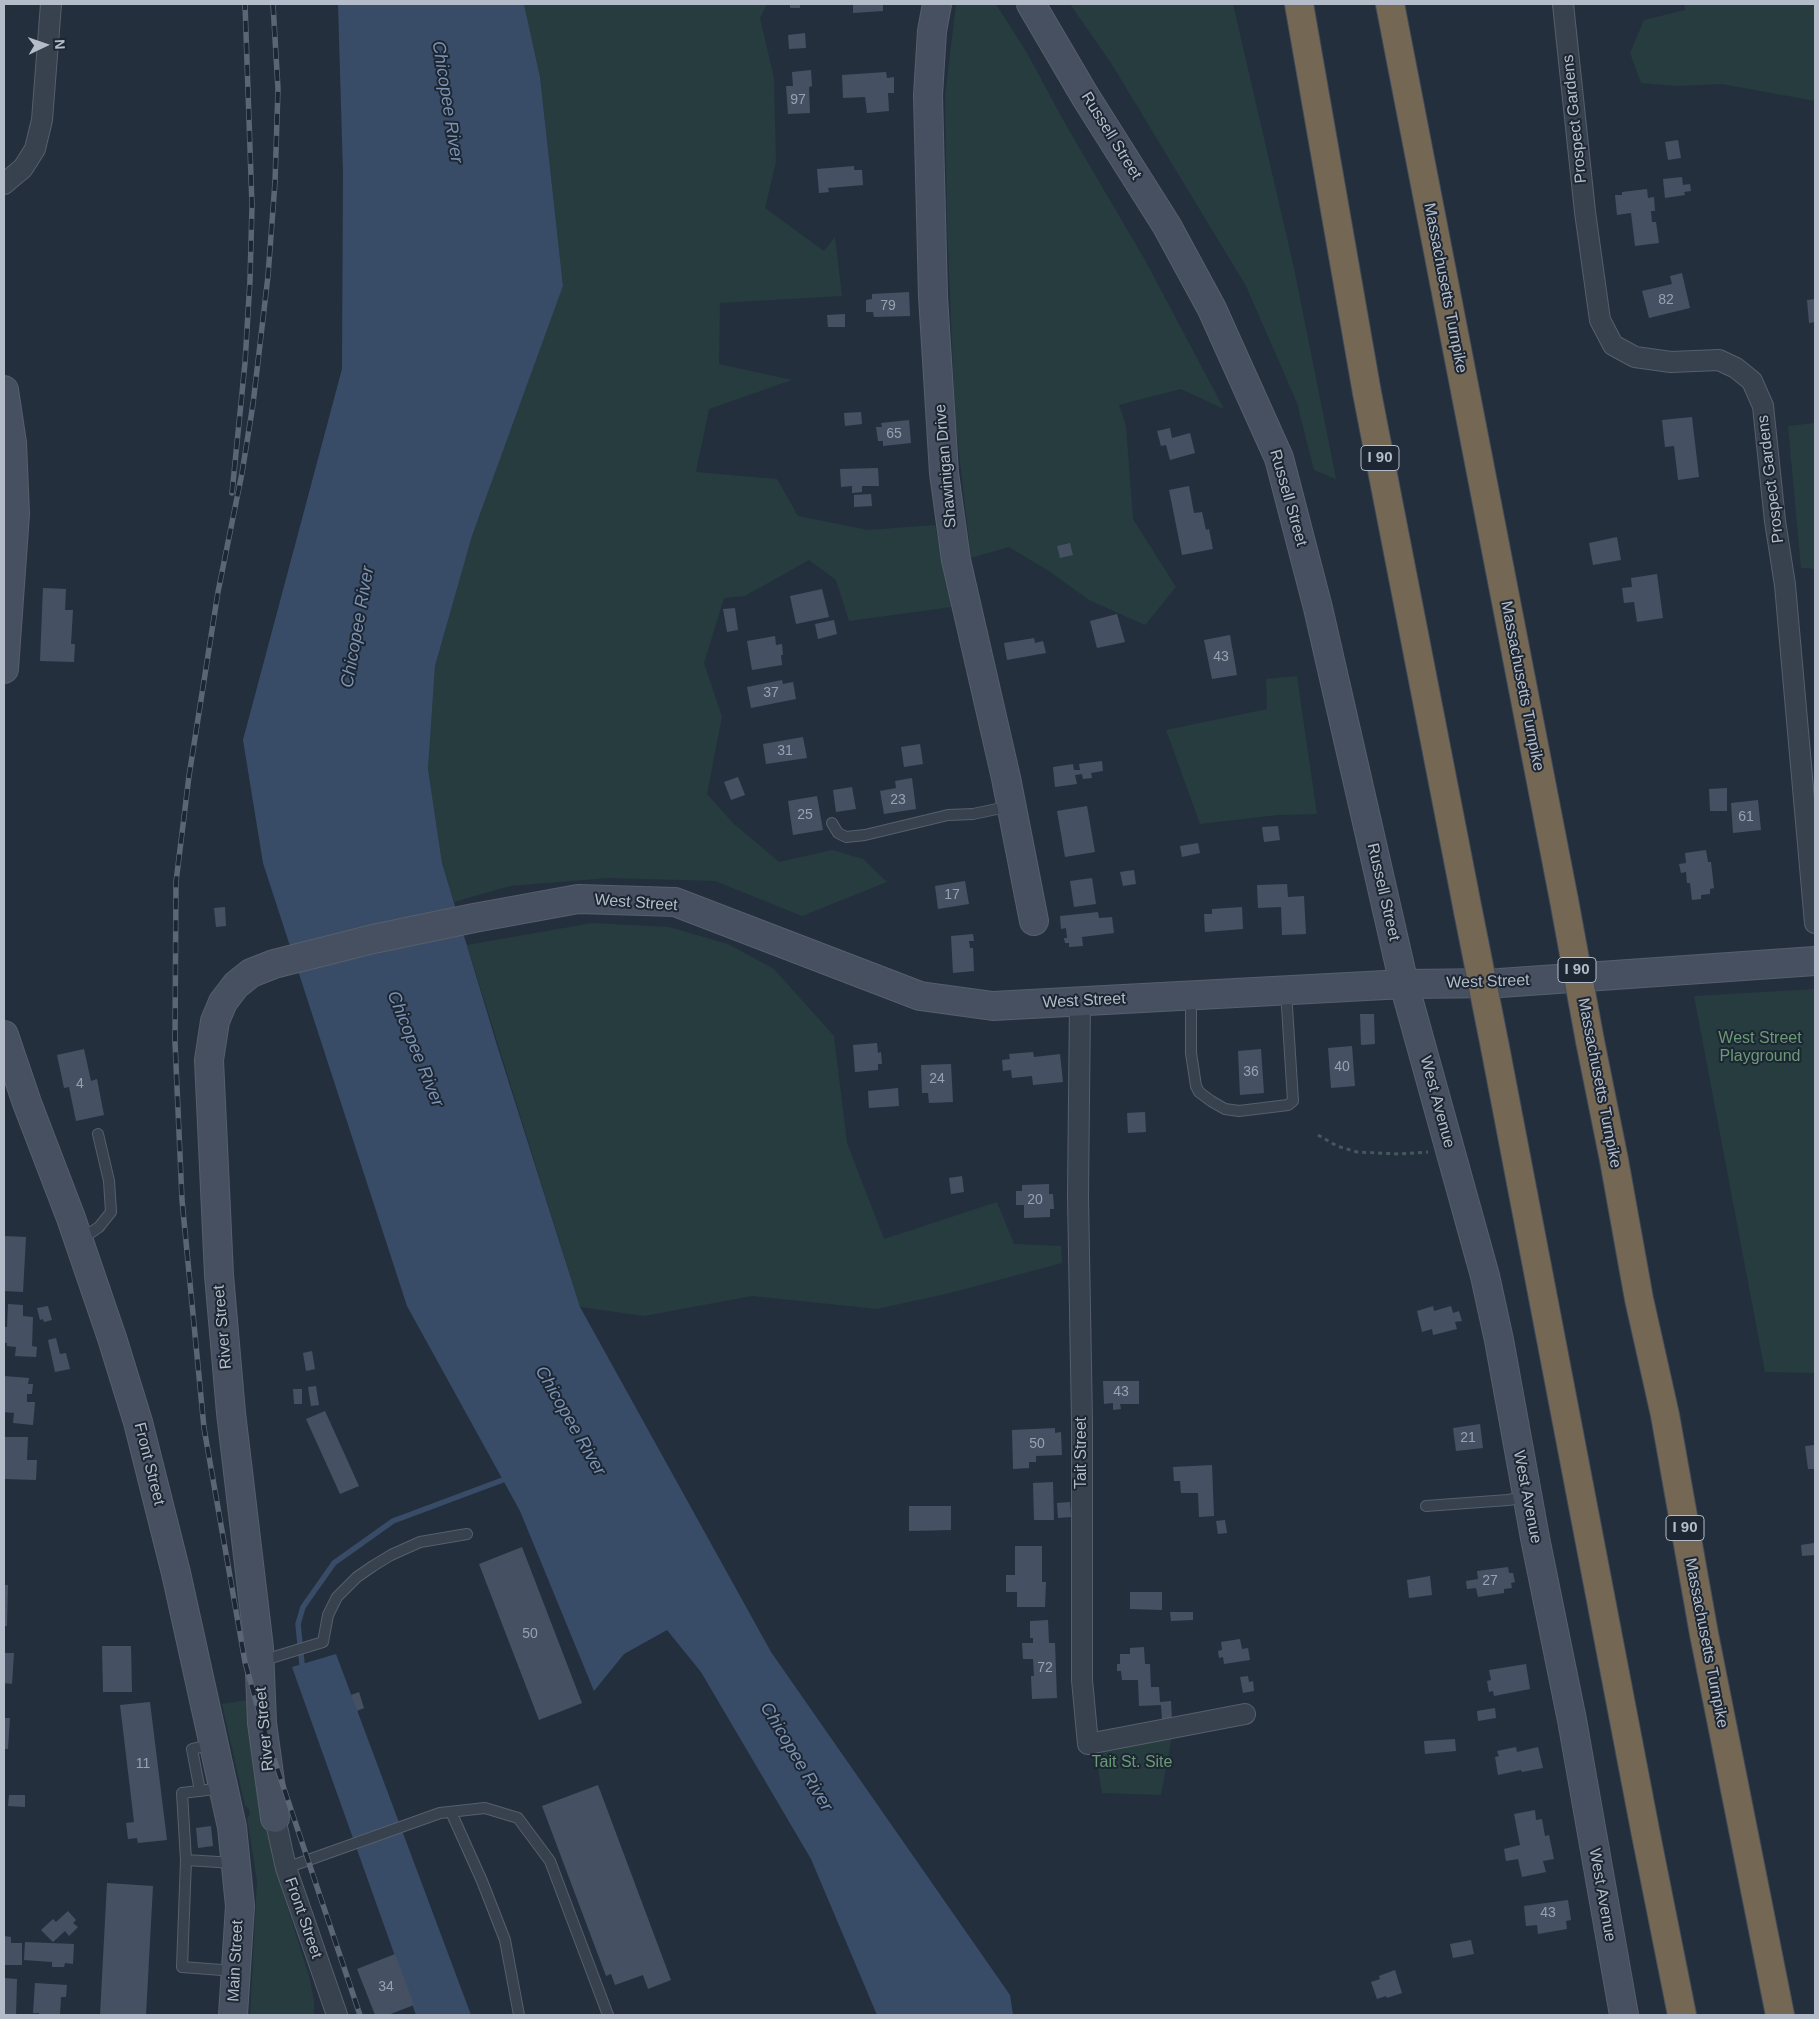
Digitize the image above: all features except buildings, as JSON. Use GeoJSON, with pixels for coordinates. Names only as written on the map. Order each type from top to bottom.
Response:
{"type":"FeatureCollection","features":[{"type":"Feature","properties":{"kind":"highway","name":"I 90"},"geometry":{"type":"LineString","coordinates":[[1299,4],[1368,393],[1682,2015]]}},
{"type":"Feature","properties":{"kind":"highway","name":"Massachusetts Turnpike"},"geometry":{"type":"LineString","coordinates":[[1390,4],[1614,1160],[1639,1299],[1665,1414],[1704,1634],[1780,2015]]}},
{"type":"Feature","properties":{"kind":"main road","name":"Shawinigan Drive"},"geometry":{"type":"LineString","coordinates":[[937,4],[932,31],[928,95],[933,296],[944,473],[956,560],[1012,806],[1034,921]]}},
{"type":"Feature","properties":{"kind":"main road","name":"Russell Street"},"geometry":{"type":"LineString","coordinates":[[1031,4],[1085,96],[1167,226],[1199,284],[1236,358],[1279,458],[1318,608],[1404,984]]}},
{"type":"Feature","properties":{"kind":"main road"},"geometry":{"type":"LineString","coordinates":[[4,390],[12,442],[4,669]]}},
{"type":"Feature","properties":{"kind":"main road","name":"West Street"},"geometry":{"type":"LineString","coordinates":[[373,939],[578,899],[675,902],[920,996],[994,1006],[1404,984],[1500,983],[1815,962]]}},
{"type":"Feature","properties":{"kind":"main road","name":"River Street"},"geometry":{"type":"LineString","coordinates":[[276,1818],[262,1723],[260,1661],[232,1423],[220,1285],[209,1060],[215,1021],[229,993],[252,973],[286,961],[373,939]]}},
{"type":"Feature","properties":{"kind":"main road","name":"West Avenue"},"geometry":{"type":"LineString","coordinates":[[1404,984],[1485,1276],[1572,1720],[1624,2015]]}},
{"type":"Feature","properties":{"kind":"main road","name":"Front Street"},"geometry":{"type":"LineString","coordinates":[[4,1035],[27,1103],[79,1241],[138,1422],[176,1573],[215,1744],[212,1789],[232,1827],[240,1906]]}},
{"type":"Feature","properties":{"kind":"main road","name":"Main Street"},"geometry":{"type":"LineString","coordinates":[[233,2015],[240,1906]]}},
{"type":"Feature","properties":{"kind":"street"},"geometry":{"type":"LineString","coordinates":[[4,184],[23,168],[35,149],[42,120],[51,4]]}},
{"type":"Feature","properties":{"kind":"street","name":"Prospect Gardens"},"geometry":{"type":"LineString","coordinates":[[1563,4],[1585,212],[1600,320],[1613,345],[1635,357],[1671,362],[1719,360],[1736,368],[1752,381],[1762,406],[1775,521],[1785,585],[1815,923]]}},
{"type":"Feature","properties":{"kind":"street","name":"Tait Street"},"geometry":{"type":"LineString","coordinates":[[1080,1002],[1078,1197],[1082,1423],[1082,1680],[1088,1744],[1245,1714]]}},
{"type":"Feature","properties":{"kind":"street","name":"Front Street"},"geometry":{"type":"LineString","coordinates":[[276,1818],[286,1868],[337,2015]]}},
{"type":"Feature","properties":{"kind":"lane"},"geometry":{"type":"LineString","coordinates":[[832,823],[838,833],[846,837],[865,835],[948,815],[973,814],[1012,806]]}},
{"type":"Feature","properties":{"kind":"lane"},"geometry":{"type":"LineString","coordinates":[[1191,996],[1191,1052],[1196,1086],[1199,1092],[1211,1101],[1225,1109],[1239,1111],[1288,1105],[1293,1101],[1286,991]]}},
{"type":"Feature","properties":{"kind":"lane"},"geometry":{"type":"LineString","coordinates":[[79,1241],[99,1227],[111,1212],[109,1181],[98,1134]]}},
{"type":"Feature","properties":{"kind":"lane"},"geometry":{"type":"LineString","coordinates":[[1426,1506],[1508,1500],[1527,1496]]}},
{"type":"Feature","properties":{"kind":"lane"},"geometry":{"type":"LineString","coordinates":[[260,1661],[323,1642],[328,1615],[337,1597],[357,1577],[391,1555],[420,1542],[467,1534]]}},
{"type":"Feature","properties":{"kind":"lane"},"geometry":{"type":"LineString","coordinates":[[212,1789],[182,1793],[186,1860],[182,1967],[236,1971]]}},
{"type":"Feature","properties":{"kind":"lane"},"geometry":{"type":"LineString","coordinates":[[286,1868],[440,1813],[485,1808],[518,1818],[550,1861],[608,2015]]}},
{"type":"Feature","properties":{"kind":"lane"},"geometry":{"type":"LineString","coordinates":[[450,1812],[482,1881],[505,1940],[519,2015]]}},
{"type":"Feature","properties":{"kind":"lane"},"geometry":{"type":"LineString","coordinates":[[186,1860],[236,1863]]}},
{"type":"Feature","properties":{"kind":"path"},"geometry":{"type":"LineString","coordinates":[[1318,1135],[1337,1146],[1357,1152],[1410,1154],[1449,1148]]}},
{"type":"Feature","properties":{"kind":"green space"},"geometry":{"type":"Polygon","coordinates":[[[524,4],[767,4],[760,18],[774,78],[776,162],[765,208],[824,251],[835,237],[842,296],[720,303],[719,364],[792,380],[709,409],[696,472],[777,479],[798,516],[868,530],[935,525],[952,607],[849,621],[836,580],[809,560],[745,596],[724,598],[704,663],[722,717],[707,794],[733,823],[779,862],[832,850],[863,859],[887,882],[802,916],[715,881],[608,878],[510,886],[454,902],[442,863],[428,769],[435,666],[472,536],[563,286],[540,77],[524,4]]]}},
{"type":"Feature","properties":{"kind":"green space"},"geometry":{"type":"Polygon","coordinates":[[[956,4],[996,4],[1027,53],[1067,127],[1145,260],[1224,409],[1181,389],[1119,405],[1126,426],[1133,519],[1176,587],[1145,625],[1089,600],[1049,571],[1009,547],[971,558],[955,418],[947,223],[945,96],[956,4]]]}},
{"type":"Feature","properties":{"kind":"green space"},"geometry":{"type":"Polygon","coordinates":[[[1070,4],[1233,4],[1294,268],[1336,479],[1314,470],[1297,403],[1246,286],[1111,63],[1070,4]]]}},
{"type":"Feature","properties":{"kind":"green space"},"geometry":{"type":"Polygon","coordinates":[[[1684,4],[1815,4],[1815,101],[1722,84],[1677,86],[1641,83],[1630,53],[1644,20],[1685,10],[1684,4]]]}},
{"type":"Feature","properties":{"kind":"green space"},"geometry":{"type":"Polygon","coordinates":[[[1815,423],[1815,569],[1801,568],[1788,426],[1815,423]]]}},
{"type":"Feature","properties":{"kind":"green space"},"geometry":{"type":"Polygon","coordinates":[[[1297,676],[1317,814],[1278,815],[1200,824],[1166,730],[1267,709],[1266,679],[1297,676]]]}},
{"type":"Feature","properties":{"kind":"green space"},"geometry":{"type":"Polygon","coordinates":[[[592,923],[669,927],[728,944],[774,969],[834,1036],[847,1143],[884,1239],[997,1202],[1014,1244],[1061,1246],[1062,1263],[950,1293],[877,1309],[752,1296],[644,1316],[580,1307],[467,945],[592,923]]]}},
{"type":"Feature","properties":{"kind":"green space","name":"West Street Playground"},"geometry":{"type":"Polygon","coordinates":[[[1815,989],[1815,1373],[1765,1372],[1694,996],[1815,989]]]}},
{"type":"Feature","properties":{"kind":"green space"},"geometry":{"type":"Polygon","coordinates":[[[253,1699],[272,1846],[283,1893],[309,1976],[314,2001],[314,2015],[250,2015],[257,1881],[247,1818],[250,1814],[249,1809],[245,1806],[222,1704],[253,1699]]]}},
{"type":"Feature","properties":{"kind":"green space","name":"Tait St. Site"},"geometry":{"type":"Polygon","coordinates":[[[1173,1730],[1161,1795],[1102,1793],[1092,1733],[1173,1730]]]}},
{"type":"Feature","properties":{"kind":"water","name":"Chicopee River"},"geometry":{"type":"Polygon","coordinates":[[[338,4],[524,4],[540,77],[563,286],[472,536],[435,666],[428,769],[442,863],[496,1042],[580,1307],[771,1652],[1010,1995],[1013,2015],[877,2015],[811,1859],[701,1672],[667,1630],[624,1654],[594,1691],[520,1511],[407,1306],[263,863],[243,740],[342,369],[343,173],[338,4]]]}},
{"type":"Feature","properties":{"kind":"water"},"geometry":{"type":"Polygon","coordinates":[[[336,1654],[471,2015],[416,2015],[292,1667],[336,1654]]]}},
{"type":"Feature","properties":{"kind":"waterway"},"geometry":{"type":"LineString","coordinates":[[305,1671],[302,1664],[298,1624],[303,1607],[334,1563],[393,1521],[508,1478]]}},
{"type":"Feature","properties":{"kind":"railway"},"geometry":{"type":"LineString","coordinates":[[232,493],[245,363],[252,206],[245,4]]}},
{"type":"Feature","properties":{"kind":"railway"},"geometry":{"type":"LineString","coordinates":[[273,4],[278,89],[275,182],[268,276],[253,404],[242,473],[218,592],[189,776],[176,882],[175,1042],[182,1200],[204,1428],[245,1662],[262,1723],[360,2015]]}}]}
